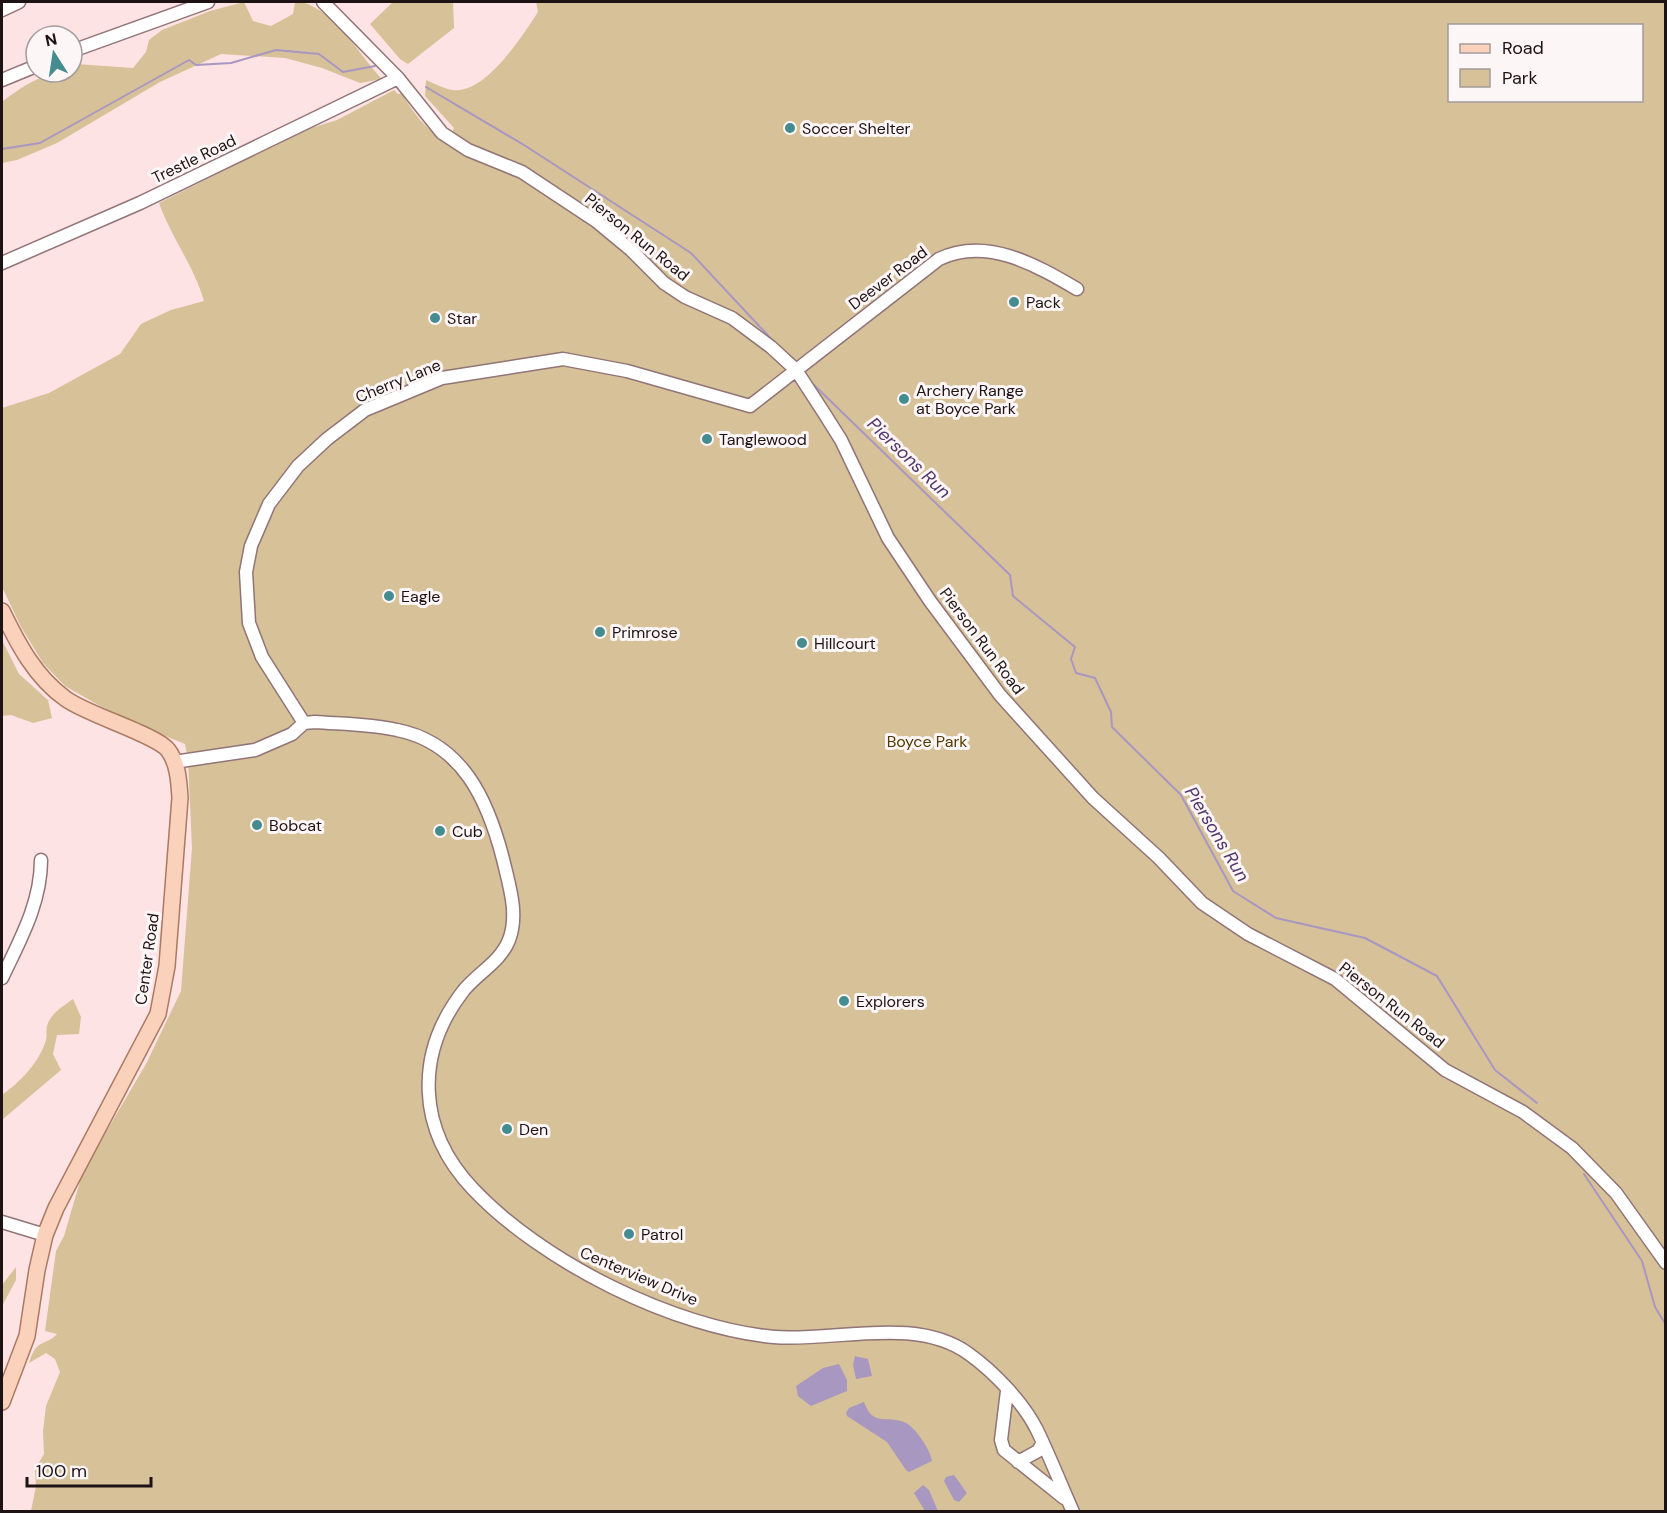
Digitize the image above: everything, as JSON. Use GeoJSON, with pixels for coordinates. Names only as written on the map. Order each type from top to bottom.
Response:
{"type":"FeatureCollection","features":[{"type":"Feature","properties":{"kind":"main road"},"geometry":{"type":"LineString","coordinates":[[2,611],[28,660],[52,688],[87,712],[162,745],[174,762]]}},
{"type":"Feature","properties":{"kind":"main road","name":"Center Road"},"geometry":{"type":"LineString","coordinates":[[2,1402],[27,1336],[45,1235],[56,1208],[158,1014],[167,966],[179,815],[178,777],[174,762]]}},
{"type":"Feature","properties":{"kind":"street"},"geometry":{"type":"LineString","coordinates":[[2,10],[19,2]]}},
{"type":"Feature","properties":{"kind":"street"},"geometry":{"type":"LineString","coordinates":[[84,47],[208,2]]}},
{"type":"Feature","properties":{"kind":"street","name":"Pierson Run Road"},"geometry":{"type":"LineString","coordinates":[[323,2],[398,78],[442,133],[454,142],[522,172],[596,221],[631,250],[664,283],[685,297],[750,328],[796,370],[840,440],[888,538],[930,601],[1000,695],[1093,798],[1159,858],[1202,903],[1248,934],[1335,979],[1445,1070],[1523,1112],[1572,1148],[1616,1193],[1665,1263]]}},
{"type":"Feature","properties":{"kind":"street"},"geometry":{"type":"LineString","coordinates":[[2,80],[24,71]]}},
{"type":"Feature","properties":{"kind":"street","name":"Trestle Road"},"geometry":{"type":"LineString","coordinates":[[2,263],[140,203],[398,78]]}},
{"type":"Feature","properties":{"kind":"street","name":"Deever Road"},"geometry":{"type":"LineString","coordinates":[[796,370],[939,259],[955,252],[990,250],[1043,270],[1077,289]]}},
{"type":"Feature","properties":{"kind":"street","name":"Cherry Lane"},"geometry":{"type":"LineString","coordinates":[[304,723],[262,657],[249,623],[246,572],[251,546],[269,504],[298,466],[327,439],[365,410],[442,378],[563,359],[637,374],[750,406],[796,370]]}},
{"type":"Feature","properties":{"kind":"street","name":"Centerview Drive"},"geometry":{"type":"LineString","coordinates":[[304,723],[315,722],[399,730],[422,739],[442,750],[463,770],[475,783],[485,801],[509,884],[512,927],[508,943],[495,960],[466,987],[440,1025],[431,1053],[429,1101],[447,1156],[470,1186],[505,1221],[537,1245],[588,1276],[664,1308],[720,1327],[774,1337],[817,1338],[881,1331],[931,1338],[966,1352],[1007,1391],[1036,1427],[1070,1506]]}},
{"type":"Feature","properties":{"kind":"street"},"geometry":{"type":"LineString","coordinates":[[174,762],[255,750],[292,734],[304,723]]}},
{"type":"Feature","properties":{"kind":"street"},"geometry":{"type":"LineString","coordinates":[[2,978],[41,884],[41,860]]}},
{"type":"Feature","properties":{"kind":"street"},"geometry":{"type":"LineString","coordinates":[[2,1222],[45,1235]]}},
{"type":"Feature","properties":{"kind":"street"},"geometry":{"type":"LineString","coordinates":[[1007,1391],[1001,1440],[1004,1450],[1070,1506]]}},
{"type":"Feature","properties":{"kind":"street"},"geometry":{"type":"LineString","coordinates":[[1018,1462],[1038,1451],[1042,1444]]}},
{"type":"Feature","properties":{"kind":"green space"},"geometry":{"type":"Polygon","coordinates":[[[244,2],[253,21],[271,26],[293,14],[295,2],[308,4],[332,20],[382,79],[360,83],[322,68],[285,58],[221,54],[160,82],[57,143],[17,160],[2,163],[2,102],[18,90],[29,84],[84,84],[84,65],[133,68],[146,52],[149,40],[162,30],[210,11],[244,2]]]}},
{"type":"Feature","properties":{"kind":"green space"},"geometry":{"type":"Polygon","coordinates":[[[393,2],[453,2],[454,28],[408,64],[400,59],[370,24],[393,2]]]}},
{"type":"Feature","properties":{"kind":"green space","name":"Boyce Park"},"geometry":{"type":"Polygon","coordinates":[[[536,2],[1665,2],[1665,1511],[31,1511],[36,1486],[35,1469],[44,1454],[43,1431],[46,1406],[60,1372],[55,1359],[46,1353],[29,1363],[35,1349],[57,1334],[45,1331],[56,1251],[64,1236],[83,1171],[146,1064],[181,991],[192,848],[188,759],[185,744],[123,719],[65,686],[43,663],[21,627],[2,587],[2,408],[49,393],[120,354],[141,324],[171,310],[204,301],[159,203],[308,129],[337,120],[394,90],[398,94],[402,93],[421,121],[447,142],[454,128],[425,96],[426,80],[453,90],[465,89],[478,83],[502,62],[538,12],[536,2]]]}},
{"type":"Feature","properties":{"kind":"green space"},"geometry":{"type":"Polygon","coordinates":[[[2,640],[19,674],[48,700],[52,718],[33,723],[11,715],[2,716],[2,640]]]}},
{"type":"Feature","properties":{"kind":"green space"},"geometry":{"type":"Polygon","coordinates":[[[73,999],[81,1017],[79,1034],[57,1035],[53,1054],[61,1070],[3,1119],[2,1138],[2,1095],[34,1064],[46,1040],[47,1026],[51,1017],[73,999]]]}},
{"type":"Feature","properties":{"kind":"green space"},"geometry":{"type":"Polygon","coordinates":[[[16,1267],[16,1280],[2,1306],[2,1285],[16,1267]]]}},
{"type":"Feature","properties":{"kind":"shaded area"},"geometry":{"type":"Polygon","coordinates":[[[855,1356],[868,1359],[872,1376],[856,1379],[853,1365],[855,1356]]]}},
{"type":"Feature","properties":{"kind":"shaded area"},"geometry":{"type":"Polygon","coordinates":[[[839,1364],[847,1380],[847,1391],[811,1406],[798,1396],[796,1386],[823,1368],[839,1364]]]}},
{"type":"Feature","properties":{"kind":"shaded area"},"geometry":{"type":"Polygon","coordinates":[[[864,1402],[871,1415],[880,1419],[904,1422],[913,1428],[929,1451],[932,1461],[909,1472],[906,1470],[887,1442],[847,1416],[849,1408],[864,1402]]]}},
{"type":"Feature","properties":{"kind":"shaded area"},"geometry":{"type":"Polygon","coordinates":[[[954,1475],[967,1493],[959,1502],[954,1500],[944,1481],[946,1477],[954,1475]]]}},
{"type":"Feature","properties":{"kind":"shaded area"},"geometry":{"type":"Polygon","coordinates":[[[923,1485],[929,1490],[938,1511],[925,1511],[914,1493],[923,1485]]]}},
{"type":"Feature","properties":{"kind":"waterway"},"geometry":{"type":"LineString","coordinates":[[2,149],[40,143],[189,60],[196,65],[231,63],[276,50],[319,54],[343,72],[375,66]]}},
{"type":"Feature","properties":{"kind":"waterway"},"geometry":{"type":"LineString","coordinates":[[426,87],[524,145],[691,253],[775,343]]}},
{"type":"Feature","properties":{"kind":"waterway","name":"Piersons Run"},"geometry":{"type":"LineString","coordinates":[[814,385],[1010,575],[1013,596],[1075,647],[1071,659],[1076,673],[1095,678],[1111,712],[1112,727],[1181,795],[1233,891],[1276,918],[1365,938],[1437,976],[1495,1070],[1537,1103]]}},
{"type":"Feature","properties":{"kind":"waterway","name":"Piersons Run"},"geometry":{"type":"LineString","coordinates":[[1584,1174],[1642,1261],[1655,1307],[1666,1325]]}},
{"type":"Feature","properties":{"kind":"place","name":"Soccer Shelter"},"geometry":{"type":"Point","coordinates":[790,128]}},
{"type":"Feature","properties":{"kind":"place","name":"Pack"},"geometry":{"type":"Point","coordinates":[1014,302]}},
{"type":"Feature","properties":{"kind":"place","name":"Star"},"geometry":{"type":"Point","coordinates":[435,318]}},
{"type":"Feature","properties":{"kind":"place","name":"Archery Range at Boyce Park"},"geometry":{"type":"Point","coordinates":[904,399]}},
{"type":"Feature","properties":{"kind":"place","name":"Tanglewood"},"geometry":{"type":"Point","coordinates":[707,439]}},
{"type":"Feature","properties":{"kind":"place","name":"Eagle"},"geometry":{"type":"Point","coordinates":[389,596]}},
{"type":"Feature","properties":{"kind":"place","name":"Primrose"},"geometry":{"type":"Point","coordinates":[600,632]}},
{"type":"Feature","properties":{"kind":"place","name":"Hillcourt"},"geometry":{"type":"Point","coordinates":[802,643]}},
{"type":"Feature","properties":{"kind":"place","name":"Bobcat"},"geometry":{"type":"Point","coordinates":[257,825]}},
{"type":"Feature","properties":{"kind":"place","name":"Cub"},"geometry":{"type":"Point","coordinates":[440,831]}},
{"type":"Feature","properties":{"kind":"place","name":"Explorers"},"geometry":{"type":"Point","coordinates":[844,1001]}},
{"type":"Feature","properties":{"kind":"place","name":"Den"},"geometry":{"type":"Point","coordinates":[507,1129]}},
{"type":"Feature","properties":{"kind":"place","name":"Patrol"},"geometry":{"type":"Point","coordinates":[629,1234]}}]}
